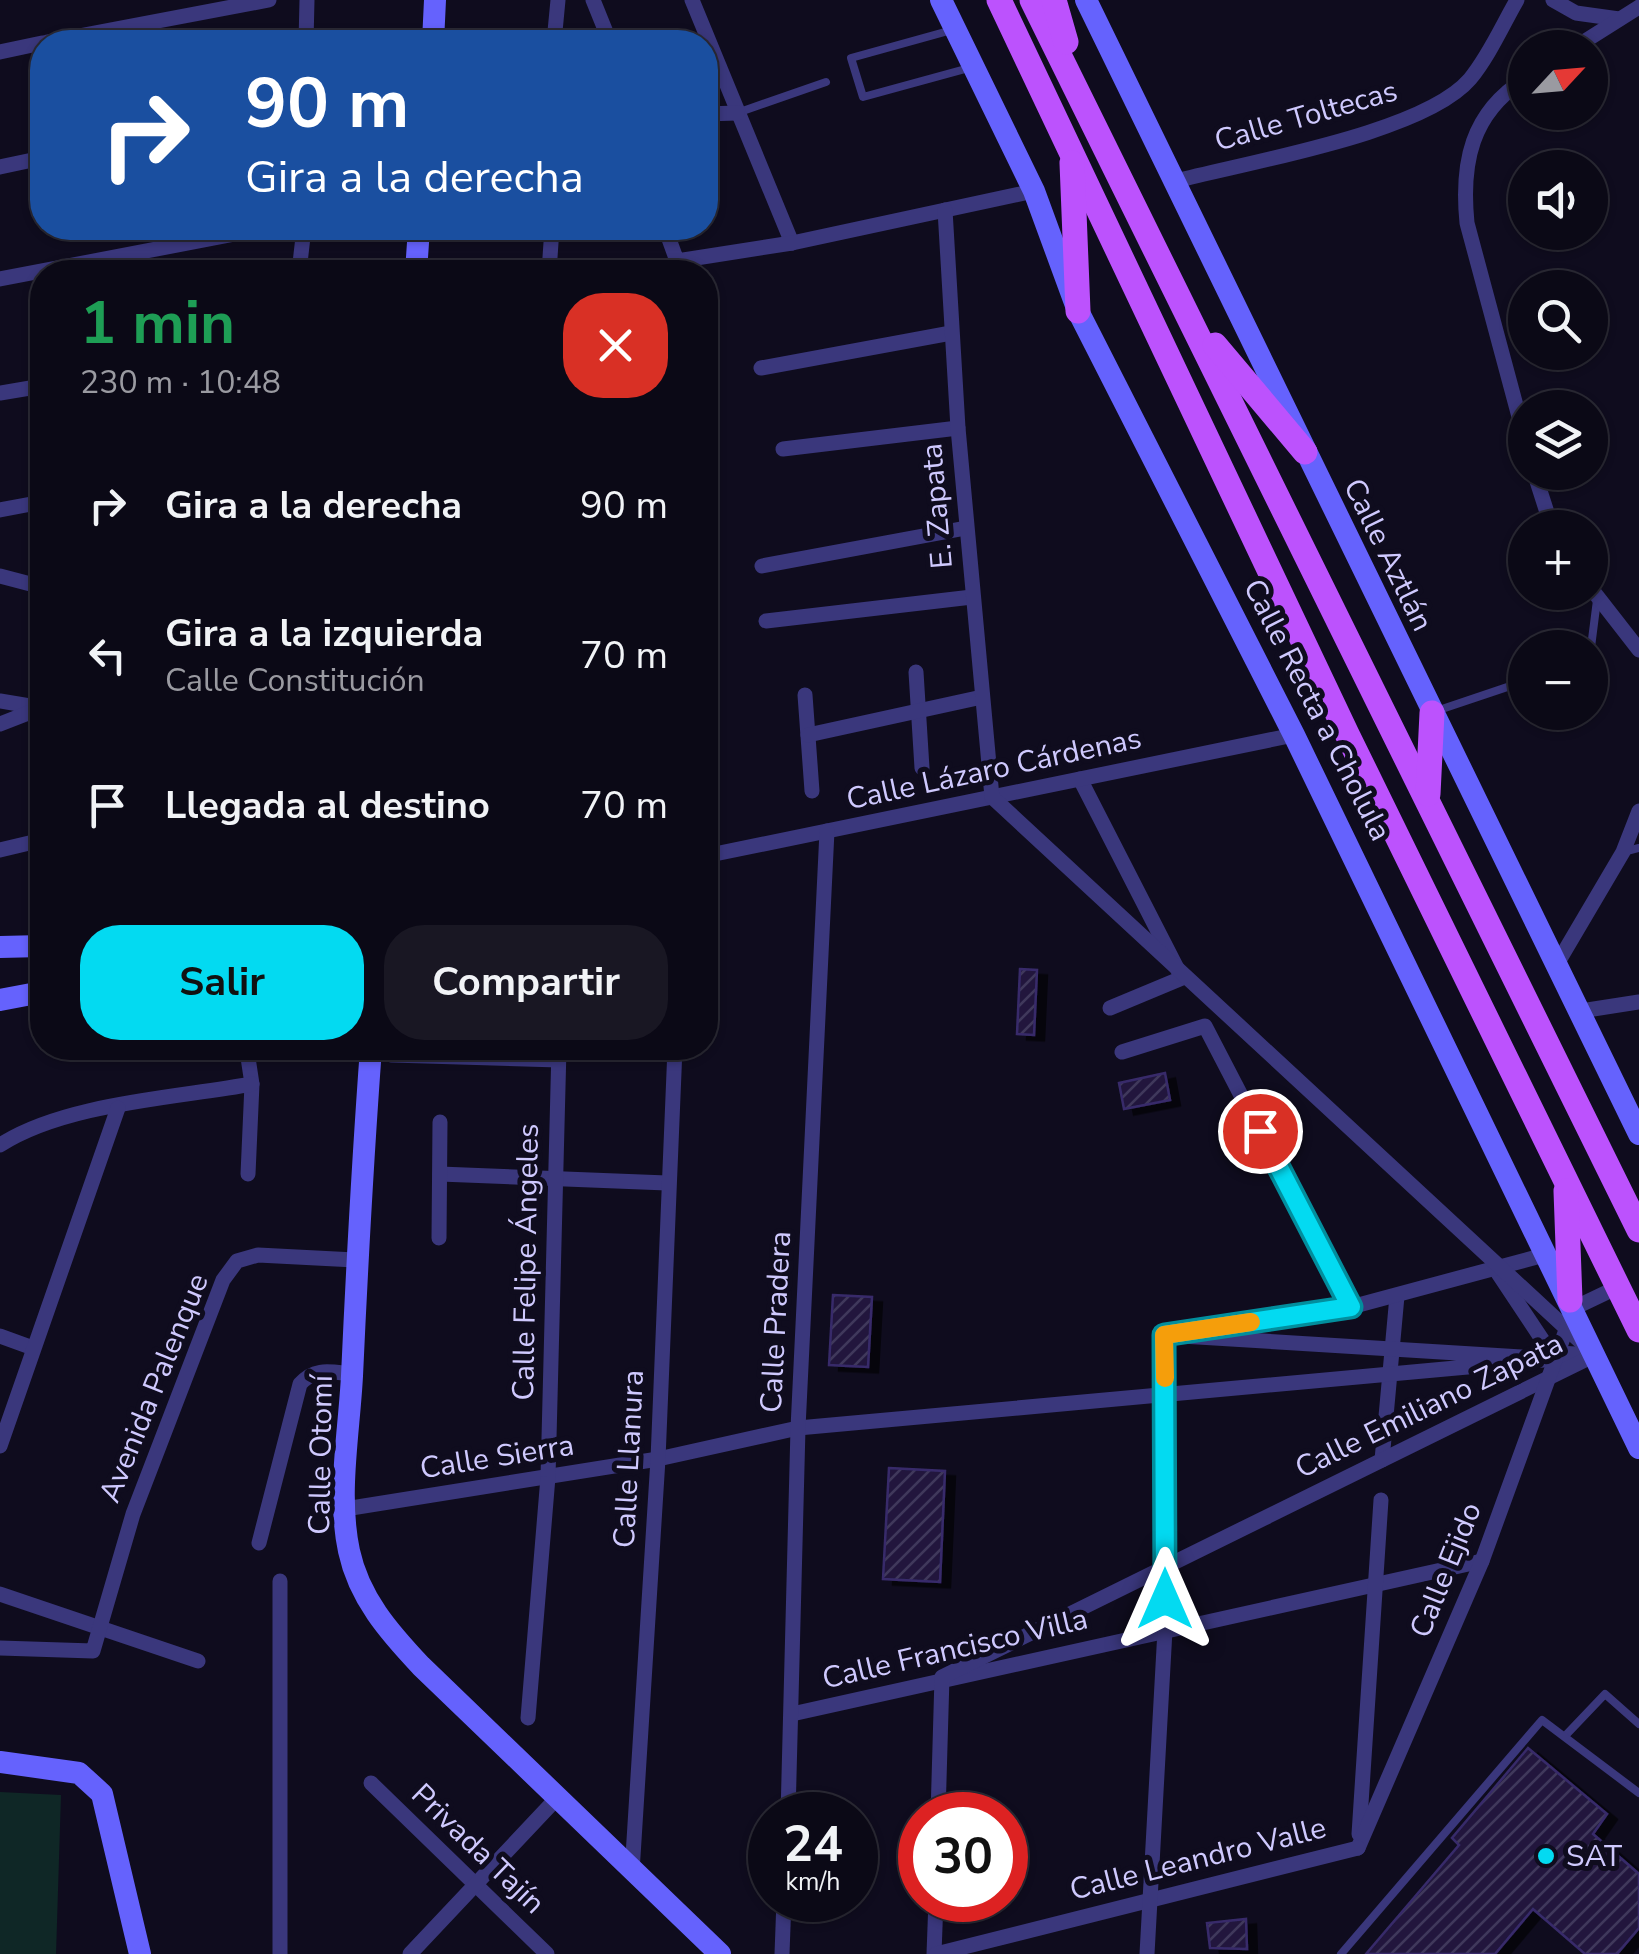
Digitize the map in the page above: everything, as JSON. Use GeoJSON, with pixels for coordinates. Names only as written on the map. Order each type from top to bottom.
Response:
{"type":"FeatureCollection","features":[{"type":"Feature","properties":{"kind":"main road"},"geometry":{"type":"LineString","coordinates":[[434,30],[435,0]]}},
{"type":"Feature","properties":{"kind":"main road","name":"Calle Recta a Cholula"},"geometry":{"type":"LineString","coordinates":[[940,0],[1034,191],[1078,311],[1294,735],[1639,1448]]}},
{"type":"Feature","properties":{"kind":"main road","name":"Calle Recta a Cholula"},"geometry":{"type":"LineString","coordinates":[[999,0],[1347,734],[1639,1330]]}},
{"type":"Feature","properties":{"kind":"main road","name":"Calle Recta a Cholula"},"geometry":{"type":"LineString","coordinates":[[1032,0],[1639,1230]]}},
{"type":"Feature","properties":{"kind":"main road"},"geometry":{"type":"LineString","coordinates":[[1054,0],[1090,119]]}},
{"type":"Feature","properties":{"kind":"main road","name":"Calle Aztlán"},"geometry":{"type":"LineString","coordinates":[[1086,0],[1639,1134]]}},
{"type":"Feature","properties":{"kind":"main road"},"geometry":{"type":"LineString","coordinates":[[1071,152],[1078,311]]}},
{"type":"Feature","properties":{"kind":"main road"},"geometry":{"type":"LineString","coordinates":[[1188,312],[1305,452]]}},
{"type":"Feature","properties":{"kind":"main road"},"geometry":{"type":"LineString","coordinates":[[1428,799],[1432,713]]}},
{"type":"Feature","properties":{"kind":"main road"},"geometry":{"type":"LineString","coordinates":[[0,947],[30,946]]}},
{"type":"Feature","properties":{"kind":"main road"},"geometry":{"type":"LineString","coordinates":[[0,1000],[30,994]]}},
{"type":"Feature","properties":{"kind":"main road","name":"Calle Otomí"},"geometry":{"type":"LineString","coordinates":[[370,1060],[355,1260],[345,1509],[349,1552],[382,1625],[720,1954]]}},
{"type":"Feature","properties":{"kind":"main road"},"geometry":{"type":"LineString","coordinates":[[1566,1181],[1570,1312]]}},
{"type":"Feature","properties":{"kind":"main road"},"geometry":{"type":"LineString","coordinates":[[0,1762],[79,1773],[102,1794],[140,1954]]}},
{"type":"Feature","properties":{"kind":"street"},"geometry":{"type":"LineString","coordinates":[[113,30],[269,0]]}},
{"type":"Feature","properties":{"kind":"street"},"geometry":{"type":"LineString","coordinates":[[306,30],[307,0]]}},
{"type":"Feature","properties":{"kind":"street"},"geometry":{"type":"LineString","coordinates":[[555,30],[558,0]]}},
{"type":"Feature","properties":{"kind":"street"},"geometry":{"type":"LineString","coordinates":[[593,0],[605,30]]}},
{"type":"Feature","properties":{"kind":"street"},"geometry":{"type":"LineString","coordinates":[[692,0],[704,30]]}},
{"type":"Feature","properties":{"kind":"street","name":"Calle Toltecas"},"geometry":{"type":"LineString","coordinates":[[1176,181],[1391,124],[1426,110],[1469,80],[1517,0]]}},
{"type":"Feature","properties":{"kind":"street"},"geometry":{"type":"LineString","coordinates":[[1553,0],[1576,13],[1619,19]]}},
{"type":"Feature","properties":{"kind":"street"},"geometry":{"type":"LineString","coordinates":[[1602,30],[1639,7]]}},
{"type":"Feature","properties":{"kind":"street"},"geometry":{"type":"LineString","coordinates":[[0,52],[30,46]]}},
{"type":"Feature","properties":{"kind":"street"},"geometry":{"type":"LineString","coordinates":[[718,65],[792,243]]}},
{"type":"Feature","properties":{"kind":"street"},"geometry":{"type":"LineString","coordinates":[[1508,94],[1482,118],[1468,149],[1464,189],[1466,223],[1512,390]]}},
{"type":"Feature","properties":{"kind":"street"},"geometry":{"type":"LineString","coordinates":[[718,114],[737,113]]}},
{"type":"Feature","properties":{"kind":"street"},"geometry":{"type":"LineString","coordinates":[[0,166],[30,160]]}},
{"type":"Feature","properties":{"kind":"street"},"geometry":{"type":"LineString","coordinates":[[683,260],[792,243],[1034,191]]}},
{"type":"Feature","properties":{"kind":"street","name":"E. Zapata"},"geometry":{"type":"LineString","coordinates":[[945,210],[966,528],[992,797]]}},
{"type":"Feature","properties":{"kind":"street"},"geometry":{"type":"LineString","coordinates":[[99,260],[203,240]]}},
{"type":"Feature","properties":{"kind":"street"},"geometry":{"type":"LineString","coordinates":[[0,279],[30,273]]}},
{"type":"Feature","properties":{"kind":"street"},"geometry":{"type":"LineString","coordinates":[[761,368],[951,333]]}},
{"type":"Feature","properties":{"kind":"street"},"geometry":{"type":"LineString","coordinates":[[0,394],[30,388]]}},
{"type":"Feature","properties":{"kind":"street"},"geometry":{"type":"LineString","coordinates":[[783,449],[958,428]]}},
{"type":"Feature","properties":{"kind":"street"},"geometry":{"type":"LineString","coordinates":[[0,510],[30,504]]}},
{"type":"Feature","properties":{"kind":"street"},"geometry":{"type":"LineString","coordinates":[[762,566],[966,528]]}},
{"type":"Feature","properties":{"kind":"street"},"geometry":{"type":"LineString","coordinates":[[0,576],[30,585]]}},
{"type":"Feature","properties":{"kind":"street"},"geometry":{"type":"LineString","coordinates":[[766,621],[972,597]]}},
{"type":"Feature","properties":{"kind":"street"},"geometry":{"type":"LineString","coordinates":[[1607,610],[1639,650]]}},
{"type":"Feature","properties":{"kind":"street"},"geometry":{"type":"LineString","coordinates":[[916,672],[922,768]]}},
{"type":"Feature","properties":{"kind":"street"},"geometry":{"type":"LineString","coordinates":[[805,695],[812,791]]}},
{"type":"Feature","properties":{"kind":"street"},"geometry":{"type":"LineString","coordinates":[[808,735],[982,698]]}},
{"type":"Feature","properties":{"kind":"street"},"geometry":{"type":"LineString","coordinates":[[0,701],[30,707]]}},
{"type":"Feature","properties":{"kind":"street"},"geometry":{"type":"LineString","coordinates":[[0,724],[30,712]]}},
{"type":"Feature","properties":{"kind":"street","name":"Calle Lázaro Cárdenas"},"geometry":{"type":"LineString","coordinates":[[718,853],[1294,735]]}},
{"type":"Feature","properties":{"kind":"street"},"geometry":{"type":"LineString","coordinates":[[1080,779],[1178,972],[1110,1008]]}},
{"type":"Feature","properties":{"kind":"street","name":"Calle Emiliano Zapata"},"geometry":{"type":"LineString","coordinates":[[992,797],[1499,1268],[1570,1312]]}},
{"type":"Feature","properties":{"kind":"street"},"geometry":{"type":"LineString","coordinates":[[1557,964],[1631,850],[1639,812]]}},
{"type":"Feature","properties":{"kind":"street","name":"Calle Pradera"},"geometry":{"type":"LineString","coordinates":[[789,1792],[798,1428],[827,831]]}},
{"type":"Feature","properties":{"kind":"street"},"geometry":{"type":"LineString","coordinates":[[0,850],[30,843]]}},
{"type":"Feature","properties":{"kind":"street"},"geometry":{"type":"LineString","coordinates":[[1581,1012],[1639,1002]]}},
{"type":"Feature","properties":{"kind":"street"},"geometry":{"type":"LineString","coordinates":[[1122,1052],[1205,1026],[1351,1307]]}},
{"type":"Feature","properties":{"kind":"street"},"geometry":{"type":"LineString","coordinates":[[248,1174],[252,1084],[249,1060]]}},
{"type":"Feature","properties":{"kind":"street","name":"Calle Felipe Ángeles"},"geometry":{"type":"LineString","coordinates":[[528,1718],[548,1477],[559,1060]]}},
{"type":"Feature","properties":{"kind":"street","name":"Calle Llanura"},"geometry":{"type":"LineString","coordinates":[[632,1872],[658,1459],[675,1060]]}},
{"type":"Feature","properties":{"kind":"street"},"geometry":{"type":"LineString","coordinates":[[0,1145],[33,1129],[118,1108],[252,1084]]}},
{"type":"Feature","properties":{"kind":"street"},"geometry":{"type":"LineString","coordinates":[[0,1446],[118,1108]]}},
{"type":"Feature","properties":{"kind":"street"},"geometry":{"type":"LineString","coordinates":[[440,1122],[440,1238]]}},
{"type":"Feature","properties":{"kind":"street"},"geometry":{"type":"LineString","coordinates":[[440,1174],[667,1183]]}},
{"type":"Feature","properties":{"kind":"street"},"geometry":{"type":"LineString","coordinates":[[1164,1335],[1351,1307],[1548,1254]]}},
{"type":"Feature","properties":{"kind":"street","name":"Avenida Palenque"},"geometry":{"type":"LineString","coordinates":[[0,1648],[93,1651],[133,1514],[224,1280],[237,1261],[258,1256],[355,1260]]}},
{"type":"Feature","properties":{"kind":"street"},"geometry":{"type":"LineString","coordinates":[[1499,1268],[1556,1356]]}},
{"type":"Feature","properties":{"kind":"street"},"geometry":{"type":"LineString","coordinates":[[1570,1312],[1618,1288]]}},
{"type":"Feature","properties":{"kind":"street"},"geometry":{"type":"LineString","coordinates":[[1382,1460],[1397,1296]]}},
{"type":"Feature","properties":{"kind":"street","name":"Calle Ejido"},"geometry":{"type":"LineString","coordinates":[[1358,1848],[1482,1562],[1570,1312]]}},
{"type":"Feature","properties":{"kind":"street"},"geometry":{"type":"LineString","coordinates":[[1164,1335],[1596,1355]]}},
{"type":"Feature","properties":{"kind":"street"},"geometry":{"type":"LineString","coordinates":[[1147,1954],[1165,1630],[1164,1335]]}},
{"type":"Feature","properties":{"kind":"street"},"geometry":{"type":"LineString","coordinates":[[0,1336],[33,1348]]}},
{"type":"Feature","properties":{"kind":"street","name":"Calle Emiliano Zapata"},"geometry":{"type":"LineString","coordinates":[[942,1678],[1596,1355]]}},
{"type":"Feature","properties":{"kind":"street","name":"Calle Sierra"},"geometry":{"type":"LineString","coordinates":[[345,1509],[658,1459],[798,1428],[1556,1356]]}},
{"type":"Feature","properties":{"kind":"street"},"geometry":{"type":"LineString","coordinates":[[259,1543],[300,1384],[310,1373],[352,1374]]}},
{"type":"Feature","properties":{"kind":"street"},"geometry":{"type":"LineString","coordinates":[[1358,1848],[1381,1500]]}},
{"type":"Feature","properties":{"kind":"street","name":"Calle Francisco Villa"},"geometry":{"type":"LineString","coordinates":[[792,1714],[1482,1562]]}},
{"type":"Feature","properties":{"kind":"street"},"geometry":{"type":"LineString","coordinates":[[280,1582],[280,1954]]}},
{"type":"Feature","properties":{"kind":"street"},"geometry":{"type":"LineString","coordinates":[[0,1594],[198,1661]]}},
{"type":"Feature","properties":{"kind":"street"},"geometry":{"type":"LineString","coordinates":[[939,1792],[942,1678]]}},
{"type":"Feature","properties":{"kind":"street","name":"Privada Tajín"},"geometry":{"type":"LineString","coordinates":[[371,1783],[548,1954]]}},
{"type":"Feature","properties":{"kind":"street"},"geometry":{"type":"LineString","coordinates":[[410,1954],[558,1798]]}},
{"type":"Feature","properties":{"kind":"street","name":"Calle Leandro Valle"},"geometry":{"type":"LineString","coordinates":[[935,1954],[1358,1848]]}},
{"type":"Feature","properties":{"kind":"street"},"geometry":{"type":"LineString","coordinates":[[782,1954],[783,1922]]}},
{"type":"Feature","properties":{"kind":"street"},"geometry":{"type":"LineString","coordinates":[[935,1954],[936,1922]]}},
{"type":"Feature","properties":{"kind":"lane"},"geometry":{"type":"LineString","coordinates":[[955,29],[851,58],[863,96],[973,66]]}},
{"type":"Feature","properties":{"kind":"lane"},"geometry":{"type":"LineString","coordinates":[[737,113],[826,82]]}},
{"type":"Feature","properties":{"kind":"lane"},"geometry":{"type":"LineString","coordinates":[[1432,713],[1508,687]]}},
{"type":"Feature","properties":{"kind":"lane"},"geometry":{"type":"LineString","coordinates":[[1565,1736],[1604,1694],[1639,1724]]}},
{"type":"Feature","properties":{"kind":"lane"},"geometry":{"type":"LineString","coordinates":[[1342,1954],[1542,1720],[1639,1793]]}},
{"type":"Feature","properties":{"kind":"green space"},"geometry":{"type":"Polygon","coordinates":[[[0,1792],[61,1795],[56,1954],[0,1954],[0,1792]]]}},
{"type":"Feature","properties":{"kind":"building"},"geometry":{"type":"Polygon","coordinates":[[[1020,969],[1037,970],[1034,1035],[1017,1034],[1020,969]]]}},
{"type":"Feature","properties":{"kind":"building"},"geometry":{"type":"Polygon","coordinates":[[[1165,1073],[1170,1100],[1124,1109],[1119,1083],[1165,1073]]]}},
{"type":"Feature","properties":{"kind":"building"},"geometry":{"type":"Polygon","coordinates":[[[833,1295],[872,1297],[868,1367],[829,1365],[833,1295]]]}},
{"type":"Feature","properties":{"kind":"building"},"geometry":{"type":"Polygon","coordinates":[[[889,1468],[945,1471],[940,1582],[883,1579],[889,1468]]]}},
{"type":"Feature","properties":{"kind":"building","name":"SAT"},"geometry":{"type":"Polygon","coordinates":[[[1528,1748],[1607,1814],[1593,1834],[1639,1874],[1639,1928],[1617,1954],[1585,1954],[1533,1909],[1495,1954],[1366,1954],[1459,1845],[1452,1838],[1528,1748]]]}},
{"type":"Feature","properties":{"kind":"building"},"geometry":{"type":"Polygon","coordinates":[[[1246,1919],[1247,1949],[1210,1948],[1207,1923],[1246,1919]]]}},
{"type":"Feature","properties":{"kind":"slow traffic"},"geometry":{"type":"LineString","coordinates":[[1165,1378],[1164,1335],[1251,1322]]}},
{"type":"Feature","properties":{"kind":"place","name":"SAT"},"geometry":{"type":"Point","coordinates":[1546,1856]}},
{"type":"Feature","properties":{"kind":"route"},"geometry":{"type":"LineString","coordinates":[[1165,1599],[1164,1335],[1351,1307],[1260,1131]]}}]}
